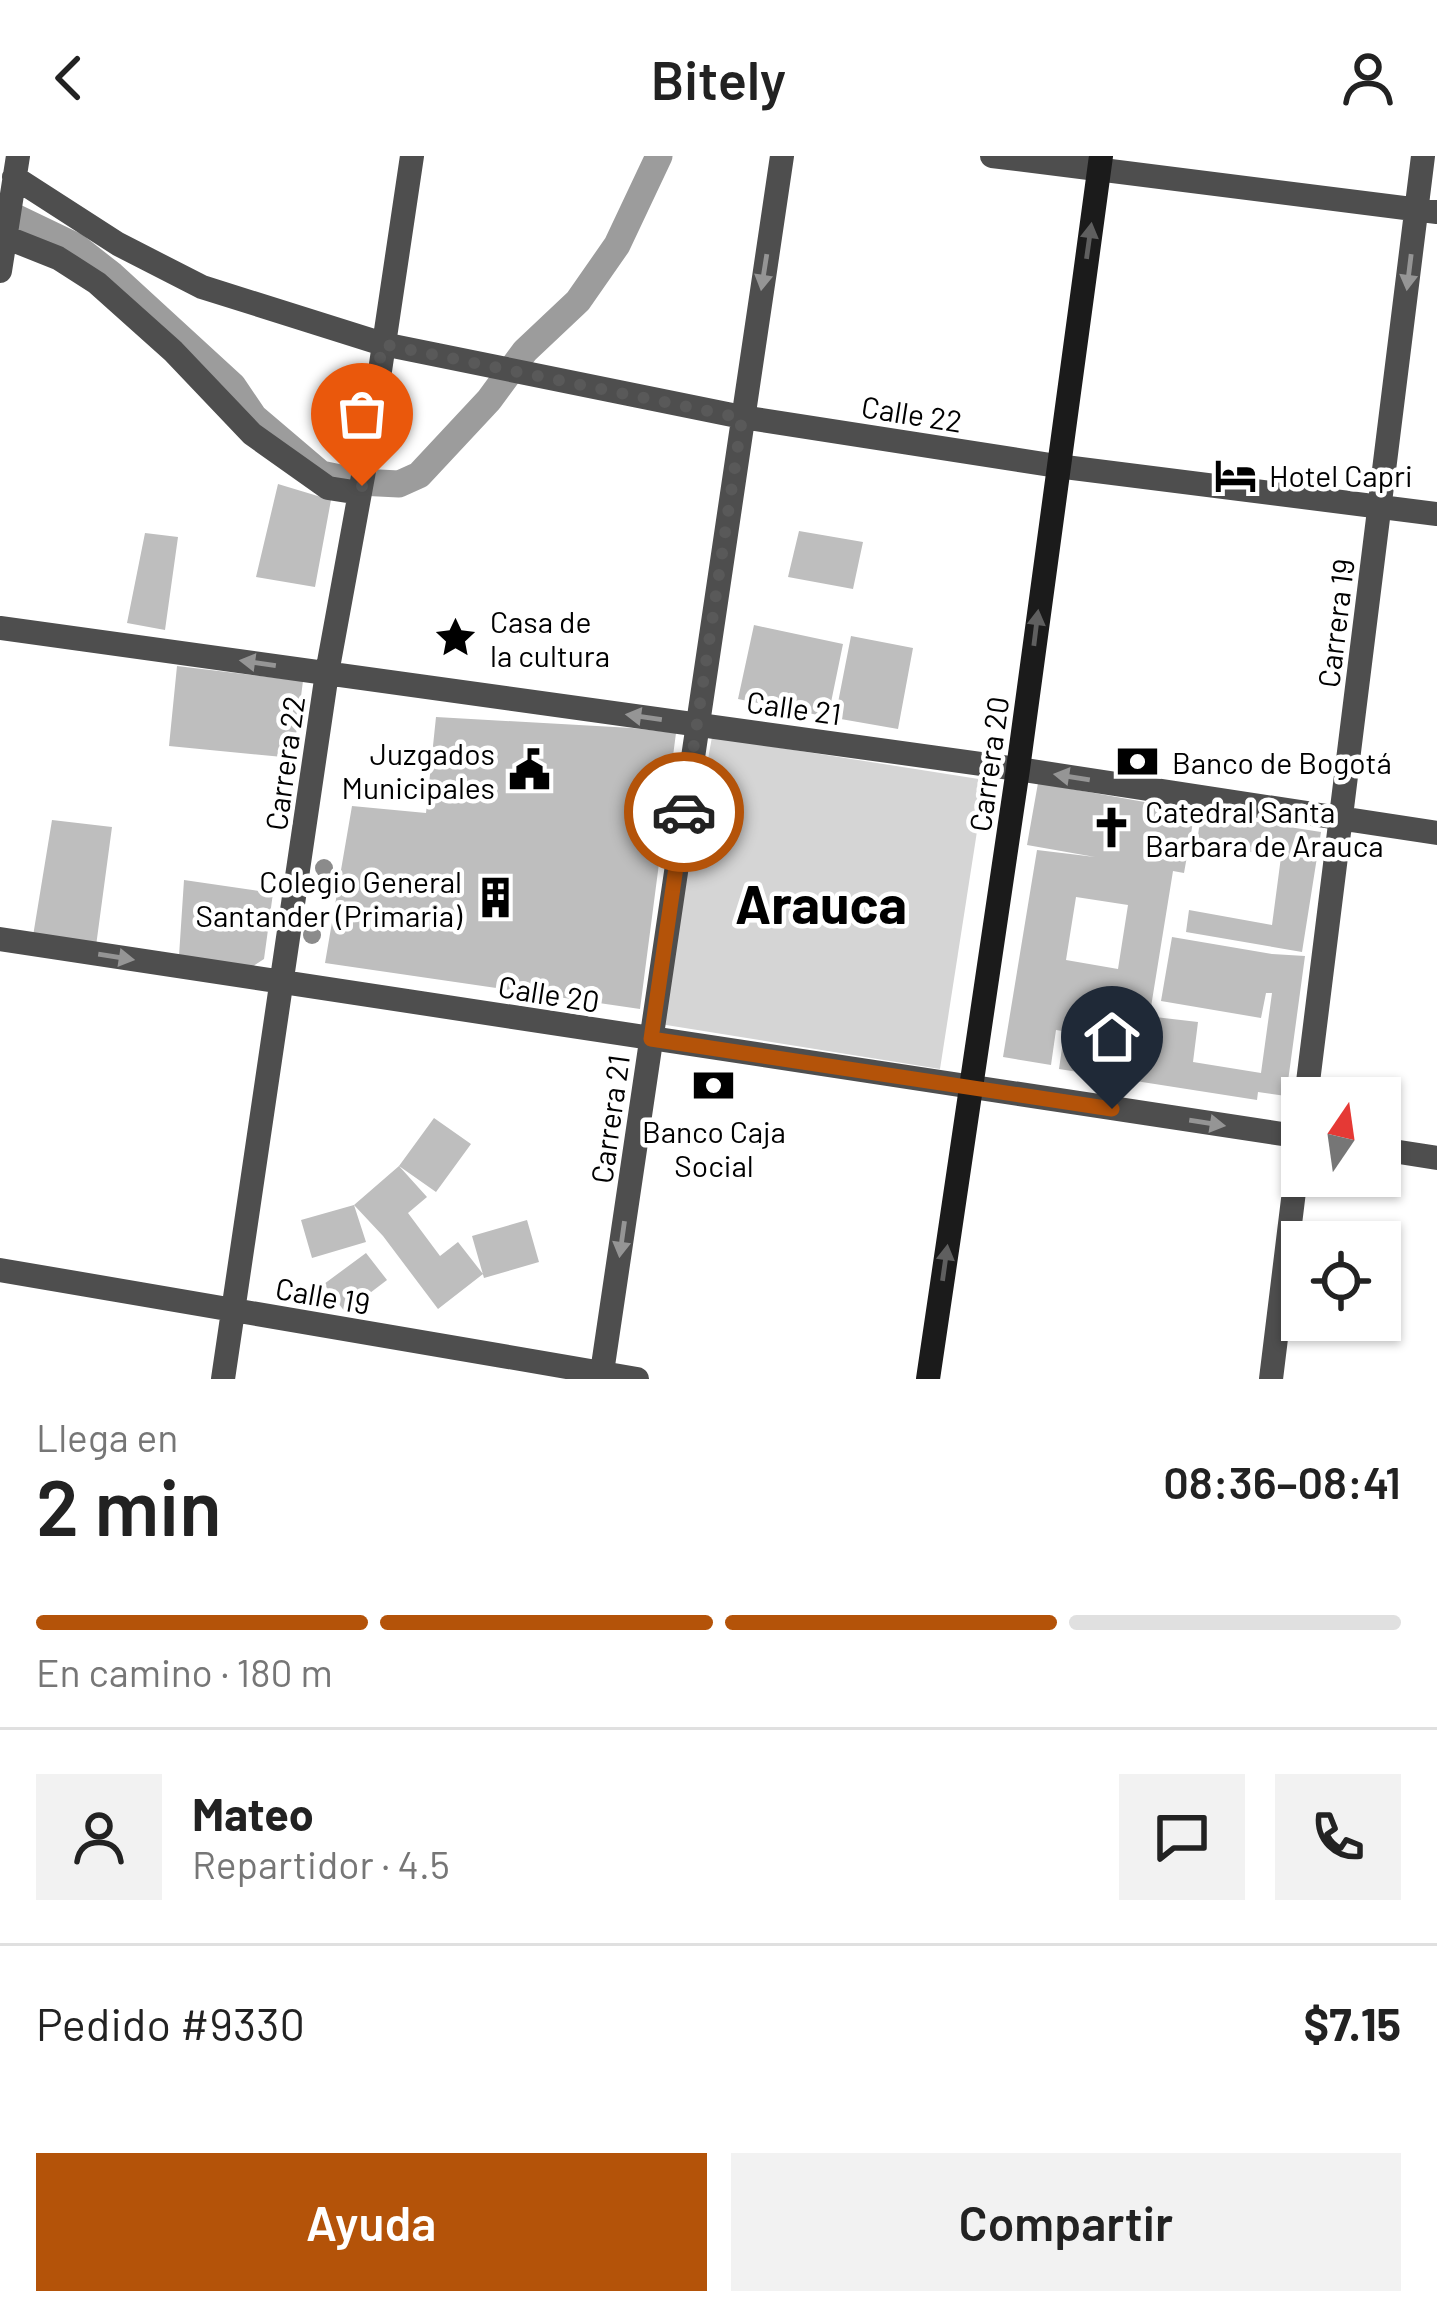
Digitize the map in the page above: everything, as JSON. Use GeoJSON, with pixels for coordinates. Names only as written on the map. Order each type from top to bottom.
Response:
{"type":"FeatureCollection","features":[{"type":"Feature","properties":{"kind":"street","name":"Carrera 22"},"geometry":{"type":"LineString","coordinates":[[223,1379],[327,673],[370,438],[412,156]]}},
{"type":"Feature","properties":{"kind":"street","name":"Carrera 21"},"geometry":{"type":"LineString","coordinates":[[602,1376],[782,156]]}},
{"type":"Feature","properties":{"kind":"street"},"geometry":{"type":"LineString","coordinates":[[992,156],[1100,163],[1427,211]]}},
{"type":"Feature","properties":{"kind":"street","name":"Carrera 19"},"geometry":{"type":"LineString","coordinates":[[1309,1077],[1380,506],[1427,211],[1424,156]]}},
{"type":"Feature","properties":{"kind":"street","name":"Carrera 20"},"geometry":{"type":"LineString","coordinates":[[928,1379],[1018,769],[1100,163]]}},
{"type":"Feature","properties":{"kind":"street","name":"Calle 22"},"geometry":{"type":"LineString","coordinates":[[15,173],[118,244],[202,287],[382,344],[742,418],[1057,466],[1437,514]]}},
{"type":"Feature","properties":{"kind":"street"},"geometry":{"type":"LineString","coordinates":[[0,271],[15,173]]}},
{"type":"Feature","properties":{"kind":"street"},"geometry":{"type":"LineString","coordinates":[[6,230],[97,283],[172,351],[252,434],[328,488],[361,490]]}},
{"type":"Feature","properties":{"kind":"street","name":"Calle 21"},"geometry":{"type":"LineString","coordinates":[[0,628],[1018,769],[1437,833]]}},
{"type":"Feature","properties":{"kind":"street","name":"Calle 20"},"geometry":{"type":"LineString","coordinates":[[0,939],[1281,1134]]}},
{"type":"Feature","properties":{"kind":"street"},"geometry":{"type":"LineString","coordinates":[[1401,1153],[1437,1158]]}},
{"type":"Feature","properties":{"kind":"street"},"geometry":{"type":"LineString","coordinates":[[1270,1379],[1293,1197]]}},
{"type":"Feature","properties":{"kind":"street","name":"Calle 19"},"geometry":{"type":"LineString","coordinates":[[0,1270],[637,1379]]}},
{"type":"Feature","properties":{"kind":"shaded area"},"geometry":{"type":"Polygon","coordinates":[[[712,737],[985,780],[940,1069],[660,1024],[712,737]]]}},
{"type":"Feature","properties":{"kind":"building"},"geometry":{"type":"Polygon","coordinates":[[[278,484],[331,500],[315,587],[256,577],[278,484]]]}},
{"type":"Feature","properties":{"kind":"building"},"geometry":{"type":"Polygon","coordinates":[[[799,531],[863,542],[853,589],[788,577],[799,531]]]}},
{"type":"Feature","properties":{"kind":"building"},"geometry":{"type":"Polygon","coordinates":[[[145,533],[178,537],[165,630],[127,623],[145,533]]]}},
{"type":"Feature","properties":{"kind":"building"},"geometry":{"type":"Polygon","coordinates":[[[754,625],[843,644],[828,717],[738,699],[754,625]]]}},
{"type":"Feature","properties":{"kind":"building"},"geometry":{"type":"Polygon","coordinates":[[[851,636],[913,648],[898,729],[835,718],[851,636]]]}},
{"type":"Feature","properties":{"kind":"building"},"geometry":{"type":"Polygon","coordinates":[[[177,666],[303,681],[293,758],[169,746],[177,666]]]}},
{"type":"Feature","properties":{"kind":"building","name":"Colegio General Santander (Primaria)"},"geometry":{"type":"Polygon","coordinates":[[[436,717],[676,733],[640,1009],[325,963],[352,806],[426,813],[436,717]]]}},
{"type":"Feature","properties":{"kind":"building"},"geometry":{"type":"Polygon","coordinates":[[[1038,783],[1195,811],[1184,873],[1173,871],[1145,1044],[1056,1030],[1051,1065],[1003,1057],[1037,850],[1095,857],[1027,845],[1038,783]],[[1076,897],[1066,960],[1118,969],[1128,905],[1076,897]]]}},
{"type":"Feature","properties":{"kind":"building"},"geometry":{"type":"Polygon","coordinates":[[[1201,813],[1321,832],[1302,952],[1186,932],[1189,910],[1272,925],[1281,857],[1197,843],[1201,813]]]}},
{"type":"Feature","properties":{"kind":"building"},"geometry":{"type":"Polygon","coordinates":[[[52,820],[112,827],[96,946],[33,936],[52,820]]]}},
{"type":"Feature","properties":{"kind":"building"},"geometry":{"type":"Polygon","coordinates":[[[184,880],[273,893],[264,959],[247,970],[179,956],[184,880]]]}},
{"type":"Feature","properties":{"kind":"building"},"geometry":{"type":"Polygon","coordinates":[[[1172,937],[1305,956],[1289,1077],[1281,1077],[1281,1095],[1258,1092],[1257,1100],[1059,1069],[1063,1041],[1150,1055],[1155,1017],[1198,1022],[1193,1062],[1261,1073],[1272,993],[1266,993],[1261,1018],[1161,1001],[1172,937]]]}},
{"type":"Feature","properties":{"kind":"building"},"geometry":{"type":"Polygon","coordinates":[[[434,1118],[471,1144],[436,1192],[399,1166],[434,1118]]]}},
{"type":"Feature","properties":{"kind":"building"},"geometry":{"type":"Polygon","coordinates":[[[399,1166],[427,1197],[408,1213],[440,1256],[458,1242],[483,1274],[438,1309],[354,1205],[399,1166]]]}},
{"type":"Feature","properties":{"kind":"building"},"geometry":{"type":"Polygon","coordinates":[[[354,1205],[366,1242],[312,1258],[301,1220],[354,1205]]]}},
{"type":"Feature","properties":{"kind":"building"},"geometry":{"type":"Polygon","coordinates":[[[527,1220],[539,1262],[484,1278],[472,1236],[527,1220]]]}},
{"type":"Feature","properties":{"kind":"building"},"geometry":{"type":"Polygon","coordinates":[[[366,1253],[387,1280],[345,1312],[324,1284],[366,1253]]]}},
{"type":"Feature","properties":{"kind":"waterway"},"geometry":{"type":"LineString","coordinates":[[0,210],[75,246],[112,275],[233,386],[254,417],[321,474],[399,484],[419,475],[489,400],[525,351],[578,301],[617,245],[659,156]]}},
{"type":"Feature","properties":{"kind":"way so far"},"geometry":{"type":"LineString","coordinates":[[362,486],[382,344],[742,418],[684,812]]}},
{"type":"Feature","properties":{"kind":"place","name":"Hotel Capri"},"geometry":{"type":"Point","coordinates":[1235,475]}},
{"type":"Feature","properties":{"kind":"place","name":"Casa de la cultura"},"geometry":{"type":"Point","coordinates":[456,638]}},
{"type":"Feature","properties":{"kind":"place","name":"Banco de Bogotá"},"geometry":{"type":"Point","coordinates":[1138,762]}},
{"type":"Feature","properties":{"kind":"place","name":"Juzgados Municipales"},"geometry":{"type":"Point","coordinates":[529,770]}},
{"type":"Feature","properties":{"kind":"place","name":"Catedral Santa Barbara de Arauca"},"geometry":{"type":"Point","coordinates":[1111,828]}},
{"type":"Feature","properties":{"kind":"place","name":"Colegio General Santander (Primaria)"},"geometry":{"type":"Point","coordinates":[496,898]}},
{"type":"Feature","properties":{"kind":"place","name":"Banco Caja Social"},"geometry":{"type":"Point","coordinates":[714,1085]}},
{"type":"Feature","properties":{"kind":"district","name":"Arauca"},"geometry":{"type":"Point","coordinates":[821,902]}},
{"type":"Feature","properties":{"kind":"route"},"geometry":{"type":"LineString","coordinates":[[684,812],[651,1039],[1112,1109]]}}]}
